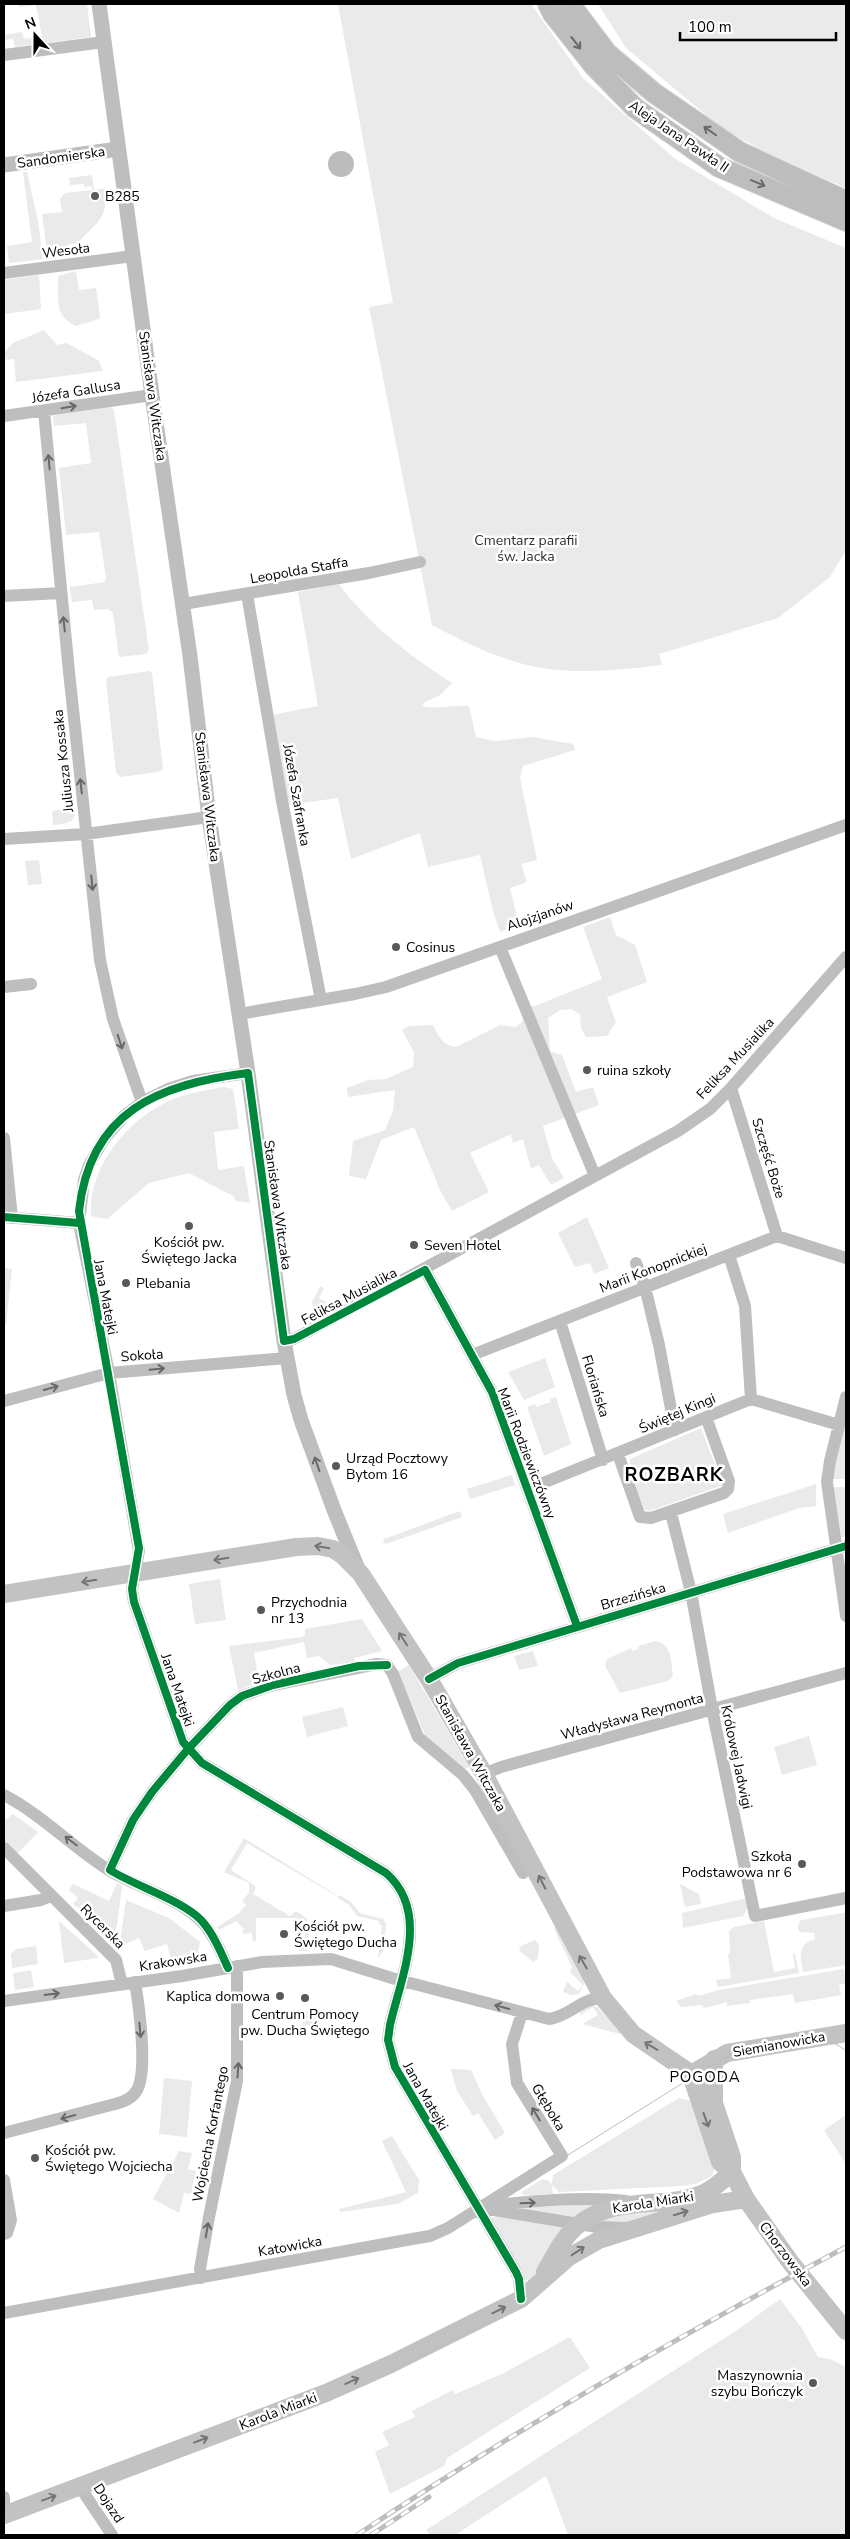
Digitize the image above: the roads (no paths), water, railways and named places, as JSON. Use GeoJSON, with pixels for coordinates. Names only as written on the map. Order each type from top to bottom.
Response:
{"type":"FeatureCollection","features":[{"type":"Feature","properties":{"kind":"main road","name":"Aleja Jana Pawła II"},"geometry":{"type":"LineString","coordinates":[[548,4],[553,14],[594,66],[634,108],[719,167],[846,222]]}},
{"type":"Feature","properties":{"kind":"main road","name":"Aleja Jana Pawła II"},"geometry":{"type":"LineString","coordinates":[[570,4],[607,53],[654,92],[740,152],[846,200]]}},
{"type":"Feature","properties":{"kind":"main road"},"geometry":{"type":"LineString","coordinates":[[4,1594],[311,1546],[328,1548],[337,1552],[361,1574]]}},
{"type":"Feature","properties":{"kind":"main road","name":"Stanisława Witczaka"},"geometry":{"type":"LineString","coordinates":[[361,1574],[429,1679],[484,1774],[603,1998],[637,2037],[691,2074]]}},
{"type":"Feature","properties":{"kind":"main road","name":"Siemianowicka"},"geometry":{"type":"LineString","coordinates":[[691,2074],[714,2059],[748,2048],[846,2032]]}},
{"type":"Feature","properties":{"kind":"main road","name":"Siemianowicka"},"geometry":{"type":"LineString","coordinates":[[714,2059],[714,2103]]}},
{"type":"Feature","properties":{"kind":"main road","name":"Chorzowska"},"geometry":{"type":"LineString","coordinates":[[691,2074],[714,2103],[732,2156],[732,2172]]}},
{"type":"Feature","properties":{"kind":"main road","name":"Chorzowska"},"geometry":{"type":"LineString","coordinates":[[691,2074],[720,2162],[732,2172],[746,2199],[791,2263],[846,2331]]}},
{"type":"Feature","properties":{"kind":"main road","name":"Karola Miarki"},"geometry":{"type":"LineString","coordinates":[[540,2281],[562,2242],[578,2224],[607,2209],[697,2195],[713,2188],[732,2172]]}},
{"type":"Feature","properties":{"kind":"main road","name":"Karola Miarki"},"geometry":{"type":"LineString","coordinates":[[4,2515],[326,2392],[391,2364],[521,2299],[579,2250],[634,2227],[713,2204],[746,2199]]}},
{"type":"Feature","properties":{"kind":"street","name":"Stanisława Witczaka"},"geometry":{"type":"LineString","coordinates":[[99,4],[152,395],[183,604],[209,817],[248,1072],[284,1342],[301,1420],[334,1510],[361,1574]]}},
{"type":"Feature","properties":{"kind":"street"},"geometry":{"type":"LineString","coordinates":[[4,55],[104,42]]}},
{"type":"Feature","properties":{"kind":"street","name":"Sandomierska"},"geometry":{"type":"LineString","coordinates":[[4,165],[118,149]]}},
{"type":"Feature","properties":{"kind":"street","name":"Wesoła"},"geometry":{"type":"LineString","coordinates":[[4,273],[133,256]]}},
{"type":"Feature","properties":{"kind":"street","name":"Józefa Gallusa"},"geometry":{"type":"LineString","coordinates":[[4,416],[152,395]]}},
{"type":"Feature","properties":{"kind":"street","name":"Juliusza Kossaka"},"geometry":{"type":"LineString","coordinates":[[44,411],[61,593],[100,960],[105,992],[142,1102]]}},
{"type":"Feature","properties":{"kind":"street","name":"Leopolda Staffa"},"geometry":{"type":"LineString","coordinates":[[183,604],[420,562]]}},
{"type":"Feature","properties":{"kind":"street"},"geometry":{"type":"LineString","coordinates":[[4,596],[61,593]]}},
{"type":"Feature","properties":{"kind":"street","name":"Józefa Szafranka"},"geometry":{"type":"LineString","coordinates":[[247,594],[282,801],[321,1000]]}},
{"type":"Feature","properties":{"kind":"street"},"geometry":{"type":"LineString","coordinates":[[4,838],[86,834],[209,817]]}},
{"type":"Feature","properties":{"kind":"street","name":"Alojzjanów"},"geometry":{"type":"LineString","coordinates":[[239,1014],[386,987],[846,825]]}},
{"type":"Feature","properties":{"kind":"street"},"geometry":{"type":"LineString","coordinates":[[502,952],[595,1176]]}},
{"type":"Feature","properties":{"kind":"street","name":"Feliksa Musialika"},"geometry":{"type":"LineString","coordinates":[[284,1342],[294,1339],[425,1270],[678,1131],[710,1109],[732,1088],[846,957]]}},
{"type":"Feature","properties":{"kind":"street"},"geometry":{"type":"LineString","coordinates":[[4,988],[31,984]]}},
{"type":"Feature","properties":{"kind":"street","name":"Jana Matejki"},"geometry":{"type":"LineString","coordinates":[[248,1072],[193,1081],[168,1089],[142,1102],[124,1116],[104,1139],[89,1165],[80,1198],[79,1223],[108,1373],[139,1551],[132,1590],[134,1602],[188,1749],[202,1763],[386,1873],[398,1884],[410,1914],[411,1938],[388,2040],[390,2054],[416,2106],[480,2208],[520,2279],[521,2299]]}},
{"type":"Feature","properties":{"kind":"street","name":"Szczęść Boże"},"geometry":{"type":"LineString","coordinates":[[732,1088],[777,1236]]}},
{"type":"Feature","properties":{"kind":"street"},"geometry":{"type":"LineString","coordinates":[[4,1138],[8,1218],[79,1223]]}},
{"type":"Feature","properties":{"kind":"street"},"geometry":{"type":"LineString","coordinates":[[777,1236],[846,1258]]}},
{"type":"Feature","properties":{"kind":"street","name":"Marii Konopnickiej"},"geometry":{"type":"LineString","coordinates":[[472,1355],[777,1236]]}},
{"type":"Feature","properties":{"kind":"street"},"geometry":{"type":"LineString","coordinates":[[729,1255],[746,1306],[751,1399],[839,1426]]}},
{"type":"Feature","properties":{"kind":"street"},"geometry":{"type":"LineString","coordinates":[[636,1263],[645,1287],[675,1430]]}},
{"type":"Feature","properties":{"kind":"street","name":"Marii Rodziewiczówny"},"geometry":{"type":"LineString","coordinates":[[425,1270],[495,1400],[577,1626]]}},
{"type":"Feature","properties":{"kind":"street","name":"Floriańska"},"geometry":{"type":"LineString","coordinates":[[560,1321],[603,1460]]}},
{"type":"Feature","properties":{"kind":"street","name":"Sokoła"},"geometry":{"type":"LineString","coordinates":[[4,1401],[108,1373],[287,1358]]}},
{"type":"Feature","properties":{"kind":"street"},"geometry":{"type":"LineString","coordinates":[[846,1397],[826,1482],[841,1547],[846,1616]]}},
{"type":"Feature","properties":{"kind":"street","name":"Świętej Kingi"},"geometry":{"type":"LineString","coordinates":[[528,1488],[603,1460],[751,1399]]}},
{"type":"Feature","properties":{"kind":"street"},"geometry":{"type":"LineString","coordinates":[[618,1454],[638,1515],[651,1518],[724,1493],[728,1490],[729,1481],[706,1417]]}},
{"type":"Feature","properties":{"kind":"street","name":"Królowej Jadwigi"},"geometry":{"type":"LineString","coordinates":[[671,1512],[691,1592],[712,1709],[755,1916],[846,1898]]}},
{"type":"Feature","properties":{"kind":"street","name":"Brzezińska"},"geometry":{"type":"LineString","coordinates":[[429,1679],[458,1663],[841,1547]]}},
{"type":"Feature","properties":{"kind":"street","name":"Szkolna"},"geometry":{"type":"LineString","coordinates":[[110,1870],[133,1820],[152,1792],[217,1716],[242,1696],[273,1685],[359,1666],[387,1665],[418,1737],[463,1775],[475,1790],[523,1873]]}},
{"type":"Feature","properties":{"kind":"street","name":"Władysława Reymonta"},"geometry":{"type":"LineString","coordinates":[[484,1774],[500,1767],[846,1673]]}},
{"type":"Feature","properties":{"kind":"street","name":"Wojciecha Korfantego"},"geometry":{"type":"LineString","coordinates":[[4,1795],[25,1806],[110,1870],[183,1907],[198,1917],[232,1967],[237,2081],[209,2217],[200,2269],[201,2278]]}},
{"type":"Feature","properties":{"kind":"street","name":"Rycerska"},"geometry":{"type":"LineString","coordinates":[[4,1848],[116,1960],[128,1983],[144,2058],[138,2089],[132,2097],[119,2103],[4,2133]]}},
{"type":"Feature","properties":{"kind":"street"},"geometry":{"type":"LineString","coordinates":[[4,1906],[41,1900],[52,1896]]}},
{"type":"Feature","properties":{"kind":"street","name":"Krakowska"},"geometry":{"type":"LineString","coordinates":[[4,2001],[262,1962],[331,1959],[549,2020],[569,2013],[584,2001],[603,1998]]}},
{"type":"Feature","properties":{"kind":"street","name":"Głęboka"},"geometry":{"type":"LineString","coordinates":[[522,2013],[512,2044],[517,2083],[562,2156]]}},
{"type":"Feature","properties":{"kind":"street","name":"Katowicka"},"geometry":{"type":"LineString","coordinates":[[4,2313],[430,2236],[448,2228],[562,2156]]}},
{"type":"Feature","properties":{"kind":"street"},"geometry":{"type":"LineString","coordinates":[[4,2180],[12,2220],[7,2233],[4,2234]]}},
{"type":"Feature","properties":{"kind":"street"},"geometry":{"type":"LineString","coordinates":[[480,2208],[507,2203],[602,2200],[637,2203]]}},
{"type":"Feature","properties":{"kind":"street"},"geometry":{"type":"LineString","coordinates":[[480,2208],[604,2228],[634,2227]]}},
{"type":"Feature","properties":{"kind":"street","name":"Dojazd"},"geometry":{"type":"LineString","coordinates":[[80,2486],[112,2535]]}},
{"type":"Feature","properties":{"kind":"street"},"geometry":{"type":"LineString","coordinates":[[4,2497],[4,2505]]}},
{"type":"Feature","properties":{"kind":"tram line"},"geometry":{"type":"LineString","coordinates":[[4,2316],[432,2238],[447,2231],[721,2059],[756,2049],[813,2040],[829,2041],[846,2051]]}},
{"type":"Feature","properties":{"kind":"railway"},"geometry":{"type":"LineString","coordinates":[[357,2535],[477,2458],[598,2385],[846,2247]]}},
{"type":"Feature","properties":{"kind":"railway"},"geometry":{"type":"LineString","coordinates":[[371,2535],[429,2497]]}},
{"type":"Feature","properties":{"kind":"place","name":"B285"},"geometry":{"type":"Point","coordinates":[95,196]}},
{"type":"Feature","properties":{"kind":"place","name":"Cosinus"},"geometry":{"type":"Point","coordinates":[396,947]}},
{"type":"Feature","properties":{"kind":"place","name":"ruina szkoły"},"geometry":{"type":"Point","coordinates":[587,1070]}},
{"type":"Feature","properties":{"kind":"place","name":"Kościół pw. Świętego Jacka"},"geometry":{"type":"Point","coordinates":[189,1226]}},
{"type":"Feature","properties":{"kind":"place","name":"Seven Hotel"},"geometry":{"type":"Point","coordinates":[414,1245]}},
{"type":"Feature","properties":{"kind":"place","name":"Plebania"},"geometry":{"type":"Point","coordinates":[126,1283]}},
{"type":"Feature","properties":{"kind":"place","name":"Urząd Pocztowy Bytom 16"},"geometry":{"type":"Point","coordinates":[336,1466]}},
{"type":"Feature","properties":{"kind":"place","name":"Przychodnia nr 13"},"geometry":{"type":"Point","coordinates":[261,1610]}},
{"type":"Feature","properties":{"kind":"place","name":"Szkoła Podstawowa nr 6"},"geometry":{"type":"Point","coordinates":[802,1864]}},
{"type":"Feature","properties":{"kind":"place","name":"Kościół pw. Świętego Ducha"},"geometry":{"type":"Point","coordinates":[284,1934]}},
{"type":"Feature","properties":{"kind":"place","name":"Kaplica domowa"},"geometry":{"type":"Point","coordinates":[280,1996]}},
{"type":"Feature","properties":{"kind":"place","name":"Centrum Pomocy pw. Ducha Świętego"},"geometry":{"type":"Point","coordinates":[305,1998]}},
{"type":"Feature","properties":{"kind":"place","name":"Kościół pw. Świętego Wojciecha"},"geometry":{"type":"Point","coordinates":[35,2158]}},
{"type":"Feature","properties":{"kind":"place","name":"Maszynownia szybu Bończyk"},"geometry":{"type":"Point","coordinates":[813,2383]}},
{"type":"Feature","properties":{"kind":"district","name":"ROZBARK"},"geometry":{"type":"Point","coordinates":[674,1474]}},
{"type":"Feature","properties":{"kind":"district","name":"POGODA"},"geometry":{"type":"Point","coordinates":[705,2077]}},
{"type":"Feature","properties":{"kind":"park label","name":"Cmentarz parafii św. Jacka"},"geometry":{"type":"Point","coordinates":[526,548]}}]}
